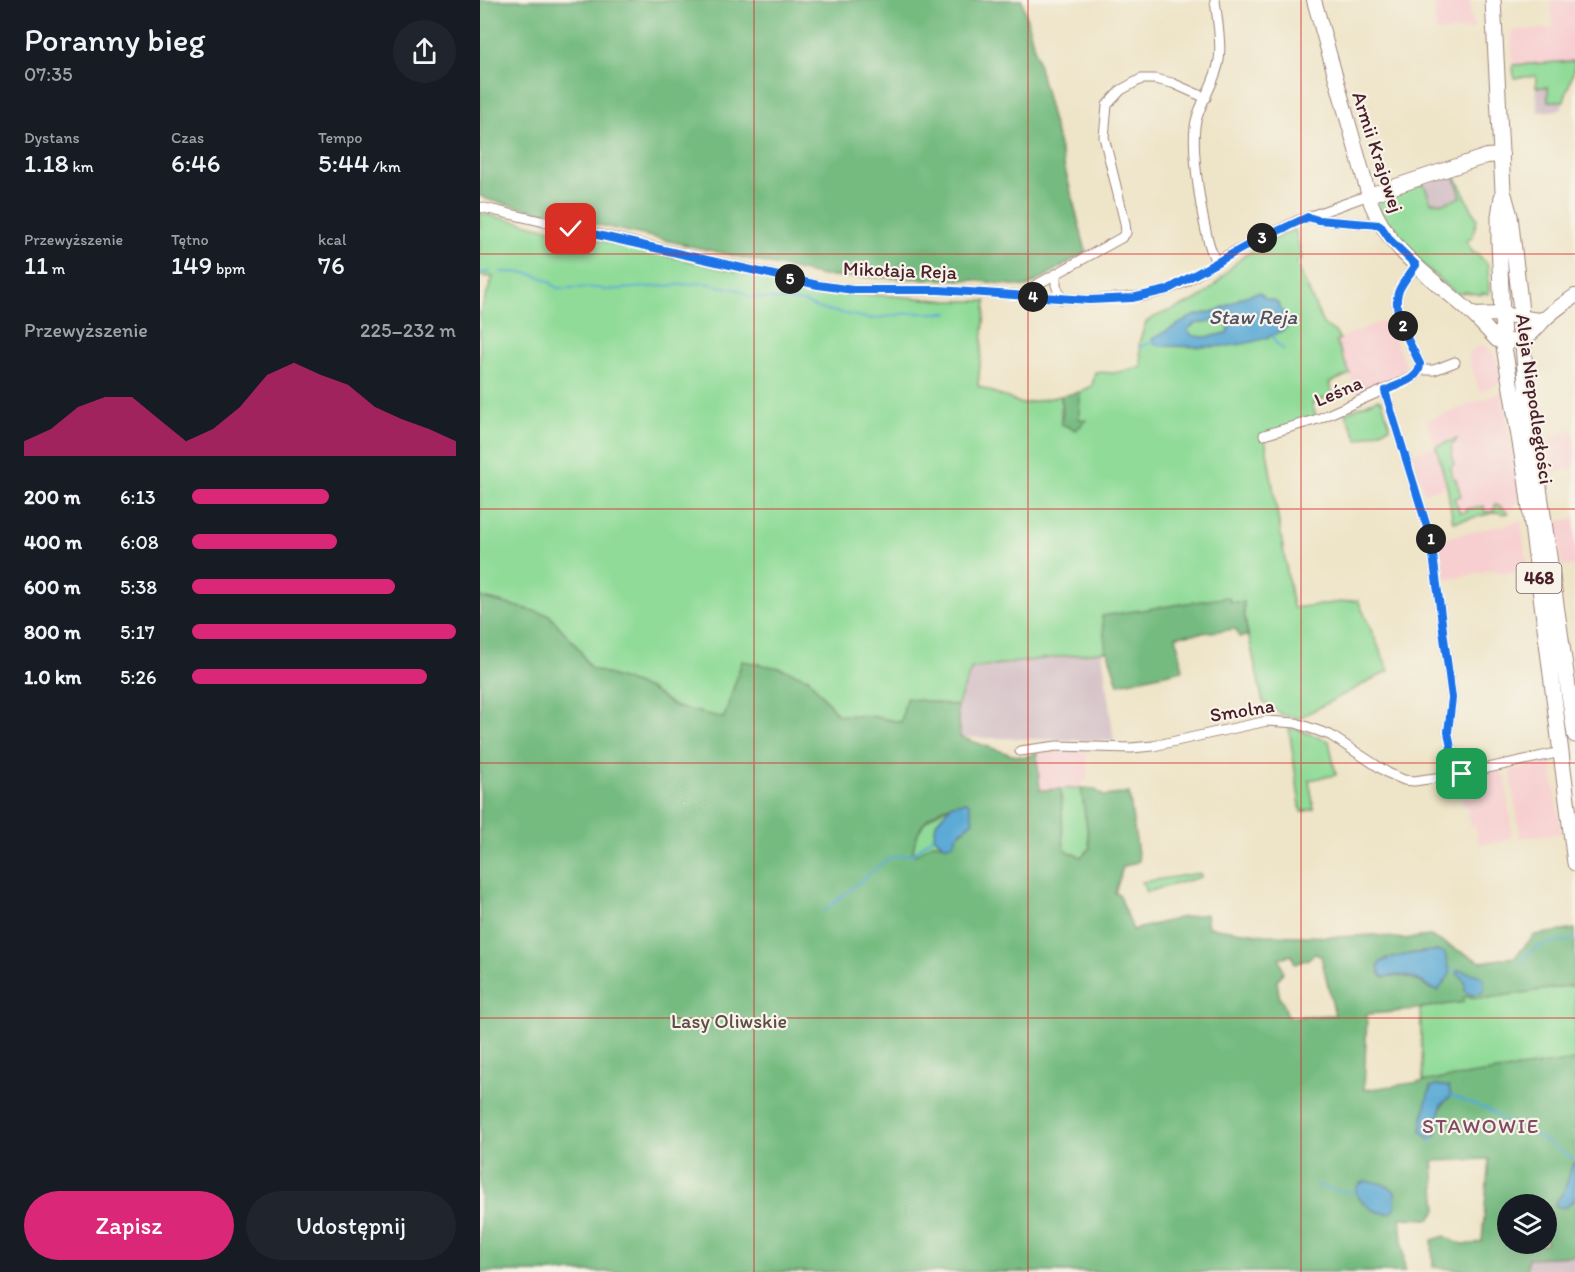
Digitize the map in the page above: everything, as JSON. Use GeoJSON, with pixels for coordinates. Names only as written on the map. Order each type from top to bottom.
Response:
{"type":"FeatureCollection","features":[{"type":"Feature","properties":{"kind":"main road","name":"Aleja Niepodległości"},"geometry":{"type":"LineString","coordinates":[[1493,0],[1502,155],[1503,191],[1499,216],[1503,341],[1527,487],[1575,863]]}},
{"type":"Feature","properties":{"kind":"main road","name":"Aleja Niepodległości"},"geometry":{"type":"LineString","coordinates":[[1503,191],[1510,216],[1531,433],[1575,735]]}},
{"type":"Feature","properties":{"kind":"street"},"geometry":{"type":"LineString","coordinates":[[1215,0],[1220,56],[1206,98],[1196,118],[1194,134],[1204,223],[1215,262]]}},
{"type":"Feature","properties":{"kind":"street","name":"Armii Krajowej"},"geometry":{"type":"LineString","coordinates":[[1314,0],[1369,195],[1380,225],[1391,241],[1416,265],[1474,315],[1491,335],[1503,341]]}},
{"type":"Feature","properties":{"kind":"street"},"geometry":{"type":"LineString","coordinates":[[1029,296],[1030,291],[1036,285],[1121,238],[1126,233],[1104,137],[1107,105],[1132,82],[1155,79],[1172,83],[1206,98]]}},
{"type":"Feature","properties":{"kind":"street","name":"Mikołaja Reja"},"geometry":{"type":"LineString","coordinates":[[480,207],[818,285],[853,290],[939,290],[1105,300],[1144,296],[1167,290],[1187,281],[1215,262],[1308,217],[1487,156],[1502,155]]}},
{"type":"Feature","properties":{"kind":"street"},"geometry":{"type":"LineString","coordinates":[[1308,217],[1318,220],[1380,225]]}},
{"type":"Feature","properties":{"kind":"street"},"geometry":{"type":"LineString","coordinates":[[1416,265],[1401,286],[1397,302],[1398,312],[1420,364],[1420,370]]}},
{"type":"Feature","properties":{"kind":"street"},"geometry":{"type":"LineString","coordinates":[[1056,275],[1056,285],[1061,299]]}},
{"type":"Feature","properties":{"kind":"street"},"geometry":{"type":"LineString","coordinates":[[1503,341],[1522,340],[1529,337],[1546,318],[1575,296]]}},
{"type":"Feature","properties":{"kind":"street"},"geometry":{"type":"LineString","coordinates":[[1474,315],[1501,314],[1538,320],[1546,318]]}},
{"type":"Feature","properties":{"kind":"street","name":"Leśna"},"geometry":{"type":"LineString","coordinates":[[1264,435],[1318,419],[1385,391],[1413,377],[1420,370],[1434,370],[1455,362]]}},
{"type":"Feature","properties":{"kind":"street"},"geometry":{"type":"LineString","coordinates":[[1385,391],[1431,540],[1452,698],[1448,732],[1456,775]]}},
{"type":"Feature","properties":{"kind":"street","name":"Smolna"},"geometry":{"type":"LineString","coordinates":[[1020,751],[1057,746],[1153,746],[1258,722],[1279,721],[1306,726],[1330,735],[1388,774],[1404,780],[1414,781],[1456,775],[1561,752]]}},
{"type":"Feature","properties":{"kind":"shaded area"},"geometry":{"type":"Polygon","coordinates":[[[1434,0],[1470,0],[1475,29],[1436,32],[1434,0]]]}},
{"type":"Feature","properties":{"kind":"shaded area"},"geometry":{"type":"Polygon","coordinates":[[[1551,0],[1575,0],[1575,61],[1513,65],[1511,31],[1553,28],[1551,0]]]}},
{"type":"Feature","properties":{"kind":"shaded area"},"geometry":{"type":"Polygon","coordinates":[[[1536,87],[1548,87],[1548,101],[1564,101],[1561,110],[1538,112],[1536,87]]]}},
{"type":"Feature","properties":{"kind":"shaded area"},"geometry":{"type":"Polygon","coordinates":[[[1454,174],[1461,197],[1444,203],[1431,202],[1424,184],[1454,174]]]}},
{"type":"Feature","properties":{"kind":"shaded area"},"geometry":{"type":"Polygon","coordinates":[[[1383,321],[1389,334],[1392,333],[1405,363],[1406,373],[1381,388],[1359,397],[1336,340],[1383,321]]]}},
{"type":"Feature","properties":{"kind":"shaded area"},"geometry":{"type":"Polygon","coordinates":[[[1482,344],[1491,350],[1496,359],[1502,382],[1480,392],[1469,360],[1469,352],[1482,344]]]}},
{"type":"Feature","properties":{"kind":"shaded area"},"geometry":{"type":"Polygon","coordinates":[[[1502,392],[1520,498],[1511,510],[1459,520],[1447,486],[1424,493],[1411,454],[1436,446],[1426,421],[1502,392]]]}},
{"type":"Feature","properties":{"kind":"shaded area"},"geometry":{"type":"Polygon","coordinates":[[[1572,428],[1575,468],[1548,473],[1543,442],[1572,428]]]}},
{"type":"Feature","properties":{"kind":"shaded area"},"geometry":{"type":"Polygon","coordinates":[[[1575,518],[1575,565],[1562,567],[1555,522],[1575,518]]]}},
{"type":"Feature","properties":{"kind":"shaded area"},"geometry":{"type":"Polygon","coordinates":[[[1521,521],[1528,570],[1506,573],[1491,570],[1446,580],[1438,542],[1440,539],[1521,521]]]}},
{"type":"Feature","properties":{"kind":"shaded area"},"geometry":{"type":"Polygon","coordinates":[[[1102,652],[1114,741],[960,737],[957,706],[972,668],[1102,652]]]}},
{"type":"Feature","properties":{"kind":"shaded area"},"geometry":{"type":"Polygon","coordinates":[[[1086,751],[1088,780],[1081,782],[1081,788],[1040,791],[1037,753],[1086,751]]]}},
{"type":"Feature","properties":{"kind":"shaded area"},"geometry":{"type":"Polygon","coordinates":[[[1551,762],[1561,833],[1522,838],[1510,770],[1551,762]]]}},
{"type":"Feature","properties":{"kind":"shaded area"},"geometry":{"type":"Polygon","coordinates":[[[1498,770],[1505,776],[1512,835],[1505,841],[1479,844],[1475,826],[1471,826],[1466,805],[1463,805],[1458,781],[1498,770]]]}},
{"type":"Feature","properties":{"kind":"shaded area"},"geometry":{"type":"Polygon","coordinates":[[[1575,1256],[1575,1272],[1526,1272],[1528,1258],[1575,1256]]]}},
{"type":"Feature","properties":{"kind":"green space"},"geometry":{"type":"Polygon","coordinates":[[[480,0],[1022,0],[1086,252],[1027,287],[972,280],[823,276],[489,200],[480,196],[480,0]]]}},
{"type":"Feature","properties":{"kind":"green space"},"geometry":{"type":"Polygon","coordinates":[[[1575,61],[1564,101],[1548,101],[1548,87],[1536,87],[1536,76],[1514,78],[1513,65],[1575,61]]]}},
{"type":"Feature","properties":{"kind":"green space"},"geometry":{"type":"Polygon","coordinates":[[[1454,174],[1477,219],[1472,238],[1466,241],[1473,253],[1476,252],[1488,265],[1489,294],[1466,292],[1457,294],[1421,263],[1395,236],[1379,209],[1379,197],[1424,184],[1431,202],[1444,203],[1461,197],[1454,174]]]}},
{"type":"Feature","properties":{"kind":"green space"},"geometry":{"type":"Polygon","coordinates":[[[480,213],[803,287],[847,294],[986,301],[978,386],[1022,404],[1061,396],[1061,423],[1085,420],[1079,420],[1080,392],[1092,386],[1095,372],[1114,373],[1142,367],[1139,343],[1146,322],[1201,297],[1245,256],[1265,243],[1295,229],[1302,260],[1297,261],[1297,264],[1323,324],[1335,332],[1340,339],[1336,341],[1350,374],[1329,383],[1333,394],[1312,404],[1316,416],[1265,439],[1293,608],[1358,600],[1389,671],[1299,718],[1283,715],[1263,702],[1244,615],[1244,603],[1102,616],[1106,651],[972,668],[957,706],[906,698],[901,723],[870,716],[838,715],[808,678],[742,661],[724,718],[676,707],[649,689],[590,668],[579,649],[549,615],[480,597],[480,312],[493,277],[480,276],[480,213]]]}},
{"type":"Feature","properties":{"kind":"green space"},"geometry":{"type":"Polygon","coordinates":[[[1080,392],[1079,419],[1086,420],[1076,430],[1061,424],[1063,411],[1061,396],[1080,392]]]}},
{"type":"Feature","properties":{"kind":"green space"},"geometry":{"type":"Polygon","coordinates":[[[1378,399],[1382,401],[1390,427],[1358,440],[1345,413],[1378,399]]]}},
{"type":"Feature","properties":{"kind":"green space"},"geometry":{"type":"Polygon","coordinates":[[[1457,439],[1451,447],[1454,465],[1451,466],[1453,479],[1456,479],[1461,496],[1454,498],[1460,513],[1467,512],[1466,509],[1484,506],[1485,512],[1494,511],[1495,504],[1508,513],[1498,512],[1453,522],[1447,486],[1436,446],[1457,439]]]}},
{"type":"Feature","properties":{"kind":"green space","name":"Lasy Oliwskie"},"geometry":{"type":"Polygon","coordinates":[[[480,597],[549,615],[579,649],[590,668],[649,689],[676,707],[724,718],[742,661],[780,668],[808,678],[838,715],[870,716],[901,722],[906,698],[957,706],[960,737],[1012,755],[1025,757],[1037,753],[1040,790],[1060,789],[1065,850],[1081,857],[1090,848],[1081,788],[1094,789],[1104,796],[1129,793],[1139,861],[1123,867],[1115,893],[1119,894],[1133,930],[1179,918],[1206,914],[1208,927],[1265,935],[1336,937],[1374,935],[1403,939],[1430,936],[1481,962],[1515,957],[1535,935],[1575,929],[1575,985],[1488,998],[1464,997],[1463,1002],[1367,1014],[1364,1090],[1575,1060],[1575,1162],[1564,1192],[1557,1201],[1557,1194],[1497,1194],[1497,1254],[1557,1254],[1557,1205],[1572,1202],[1575,1197],[1575,1256],[1528,1258],[1526,1272],[1477,1272],[1433,1267],[1432,1240],[1445,1236],[1463,1244],[1482,1241],[1489,1159],[1433,1161],[1437,1210],[1430,1219],[1400,1218],[1405,1271],[480,1272],[480,597]],[[966,802],[945,808],[929,817],[915,841],[913,852],[915,855],[933,843],[951,845],[956,836],[965,829],[966,802]],[[1435,951],[1386,958],[1380,963],[1379,972],[1384,977],[1397,975],[1410,978],[1432,990],[1450,974],[1450,969],[1435,951]],[[1314,954],[1295,964],[1292,955],[1279,958],[1283,972],[1277,981],[1280,1000],[1282,1000],[1288,1017],[1335,1015],[1321,956],[1314,954]],[[1444,1086],[1430,1087],[1421,1128],[1438,1131],[1439,1114],[1447,1098],[1444,1086]]]}},
{"type":"Feature","properties":{"kind":"green space"},"geometry":{"type":"Polygon","coordinates":[[[1228,597],[1231,602],[1244,602],[1248,636],[1239,637],[1236,629],[1176,636],[1183,670],[1118,684],[1106,651],[1102,616],[1228,597]]]}},
{"type":"Feature","properties":{"kind":"green space"},"geometry":{"type":"Polygon","coordinates":[[[1289,728],[1329,741],[1336,775],[1309,780],[1314,809],[1301,812],[1289,728]]]}},
{"type":"Feature","properties":{"kind":"green space"},"geometry":{"type":"Polygon","coordinates":[[[1081,788],[1090,849],[1081,857],[1065,850],[1060,789],[1081,788]]]}},
{"type":"Feature","properties":{"kind":"green space"},"geometry":{"type":"Polygon","coordinates":[[[952,805],[936,823],[934,836],[943,845],[933,843],[915,856],[912,852],[914,842],[924,822],[952,805]]]}},
{"type":"Feature","properties":{"kind":"green space"},"geometry":{"type":"Polygon","coordinates":[[[1200,873],[1201,877],[1146,892],[1142,882],[1200,873]]]}},
{"type":"Feature","properties":{"kind":"green space"},"geometry":{"type":"Polygon","coordinates":[[[1575,985],[1575,1060],[1423,1082],[1420,1008],[1463,1002],[1463,997],[1488,998],[1575,985]]]}},
{"type":"Feature","properties":{"kind":"water","name":"Staw Reja"},"geometry":{"type":"Polygon","coordinates":[[[1259,292],[1267,299],[1276,301],[1285,315],[1281,318],[1282,322],[1289,322],[1290,326],[1276,334],[1244,344],[1211,347],[1155,345],[1152,339],[1193,316],[1218,310],[1245,296],[1259,292]],[[1226,322],[1195,324],[1187,330],[1193,336],[1206,337],[1227,333],[1229,329],[1226,322]]]}},
{"type":"Feature","properties":{"kind":"water"},"geometry":{"type":"Polygon","coordinates":[[[969,803],[973,821],[956,836],[956,840],[951,845],[943,845],[934,836],[936,823],[952,804],[969,803]]]}},
{"type":"Feature","properties":{"kind":"water"},"geometry":{"type":"Polygon","coordinates":[[[1440,951],[1445,953],[1450,974],[1438,991],[1412,977],[1381,976],[1378,966],[1384,960],[1408,954],[1440,951]]]}},
{"type":"Feature","properties":{"kind":"water"},"geometry":{"type":"Polygon","coordinates":[[[1458,970],[1478,975],[1484,979],[1484,992],[1472,995],[1465,992],[1464,982],[1457,974],[1458,970]]]}},
{"type":"Feature","properties":{"kind":"water"},"geometry":{"type":"Polygon","coordinates":[[[1436,1085],[1449,1087],[1451,1096],[1441,1105],[1436,1136],[1428,1138],[1421,1131],[1429,1092],[1431,1087],[1436,1085]]]}},
{"type":"Feature","properties":{"kind":"water"},"geometry":{"type":"Polygon","coordinates":[[[1575,1162],[1575,1197],[1567,1207],[1557,1207],[1557,1201],[1565,1189],[1571,1167],[1575,1162]]]}},
{"type":"Feature","properties":{"kind":"water"},"geometry":{"type":"Polygon","coordinates":[[[1366,1181],[1385,1185],[1395,1192],[1395,1208],[1391,1213],[1376,1211],[1358,1197],[1357,1188],[1366,1181]]]}},
{"type":"Feature","properties":{"kind":"waterway"},"geometry":{"type":"LineString","coordinates":[[480,273],[490,272]]}},
{"type":"Feature","properties":{"kind":"waterway"},"geometry":{"type":"LineString","coordinates":[[501,272],[536,275],[558,288],[589,287],[605,290],[704,283],[739,290],[750,297],[804,302],[817,308],[871,319],[909,313],[948,313]]}},
{"type":"Feature","properties":{"kind":"waterway"},"geometry":{"type":"LineString","coordinates":[[1273,336],[1276,343],[1284,350]]}},
{"type":"Feature","properties":{"kind":"waterway"},"geometry":{"type":"LineString","coordinates":[[1139,347],[1153,342]]}},
{"type":"Feature","properties":{"kind":"waterway"},"geometry":{"type":"LineString","coordinates":[[824,911],[880,865],[892,857],[913,854],[934,836]]}},
{"type":"Feature","properties":{"kind":"waterway"},"geometry":{"type":"LineString","coordinates":[[1521,963],[1530,952],[1544,945],[1575,940]]}},
{"type":"Feature","properties":{"kind":"waterway"},"geometry":{"type":"LineString","coordinates":[[1450,970],[1456,971]]}},
{"type":"Feature","properties":{"kind":"waterway"},"geometry":{"type":"LineString","coordinates":[[1451,1096],[1487,1109],[1507,1122],[1527,1130],[1575,1160]]}},
{"type":"Feature","properties":{"kind":"waterway"},"geometry":{"type":"LineString","coordinates":[[1430,1143],[1432,1138]]}},
{"type":"Feature","properties":{"kind":"waterway"},"geometry":{"type":"LineString","coordinates":[[1316,1185],[1355,1192]]}},
{"type":"Feature","properties":{"kind":"district","name":"STAWOWIE"},"geometry":{"type":"Point","coordinates":[1481,1126]}},
{"type":"Feature","properties":{"kind":"route"},"geometry":{"type":"LineString","coordinates":[[571,229],[818,285],[853,290],[939,290],[1105,300],[1132,298],[1167,290],[1187,281],[1224,257],[1308,217],[1318,220],[1380,225],[1397,248],[1416,265],[1401,286],[1397,302],[1400,319],[1420,364],[1420,370],[1413,377],[1385,391],[1431,537],[1452,698],[1448,732],[1456,775],[1462,774]]}}]}
